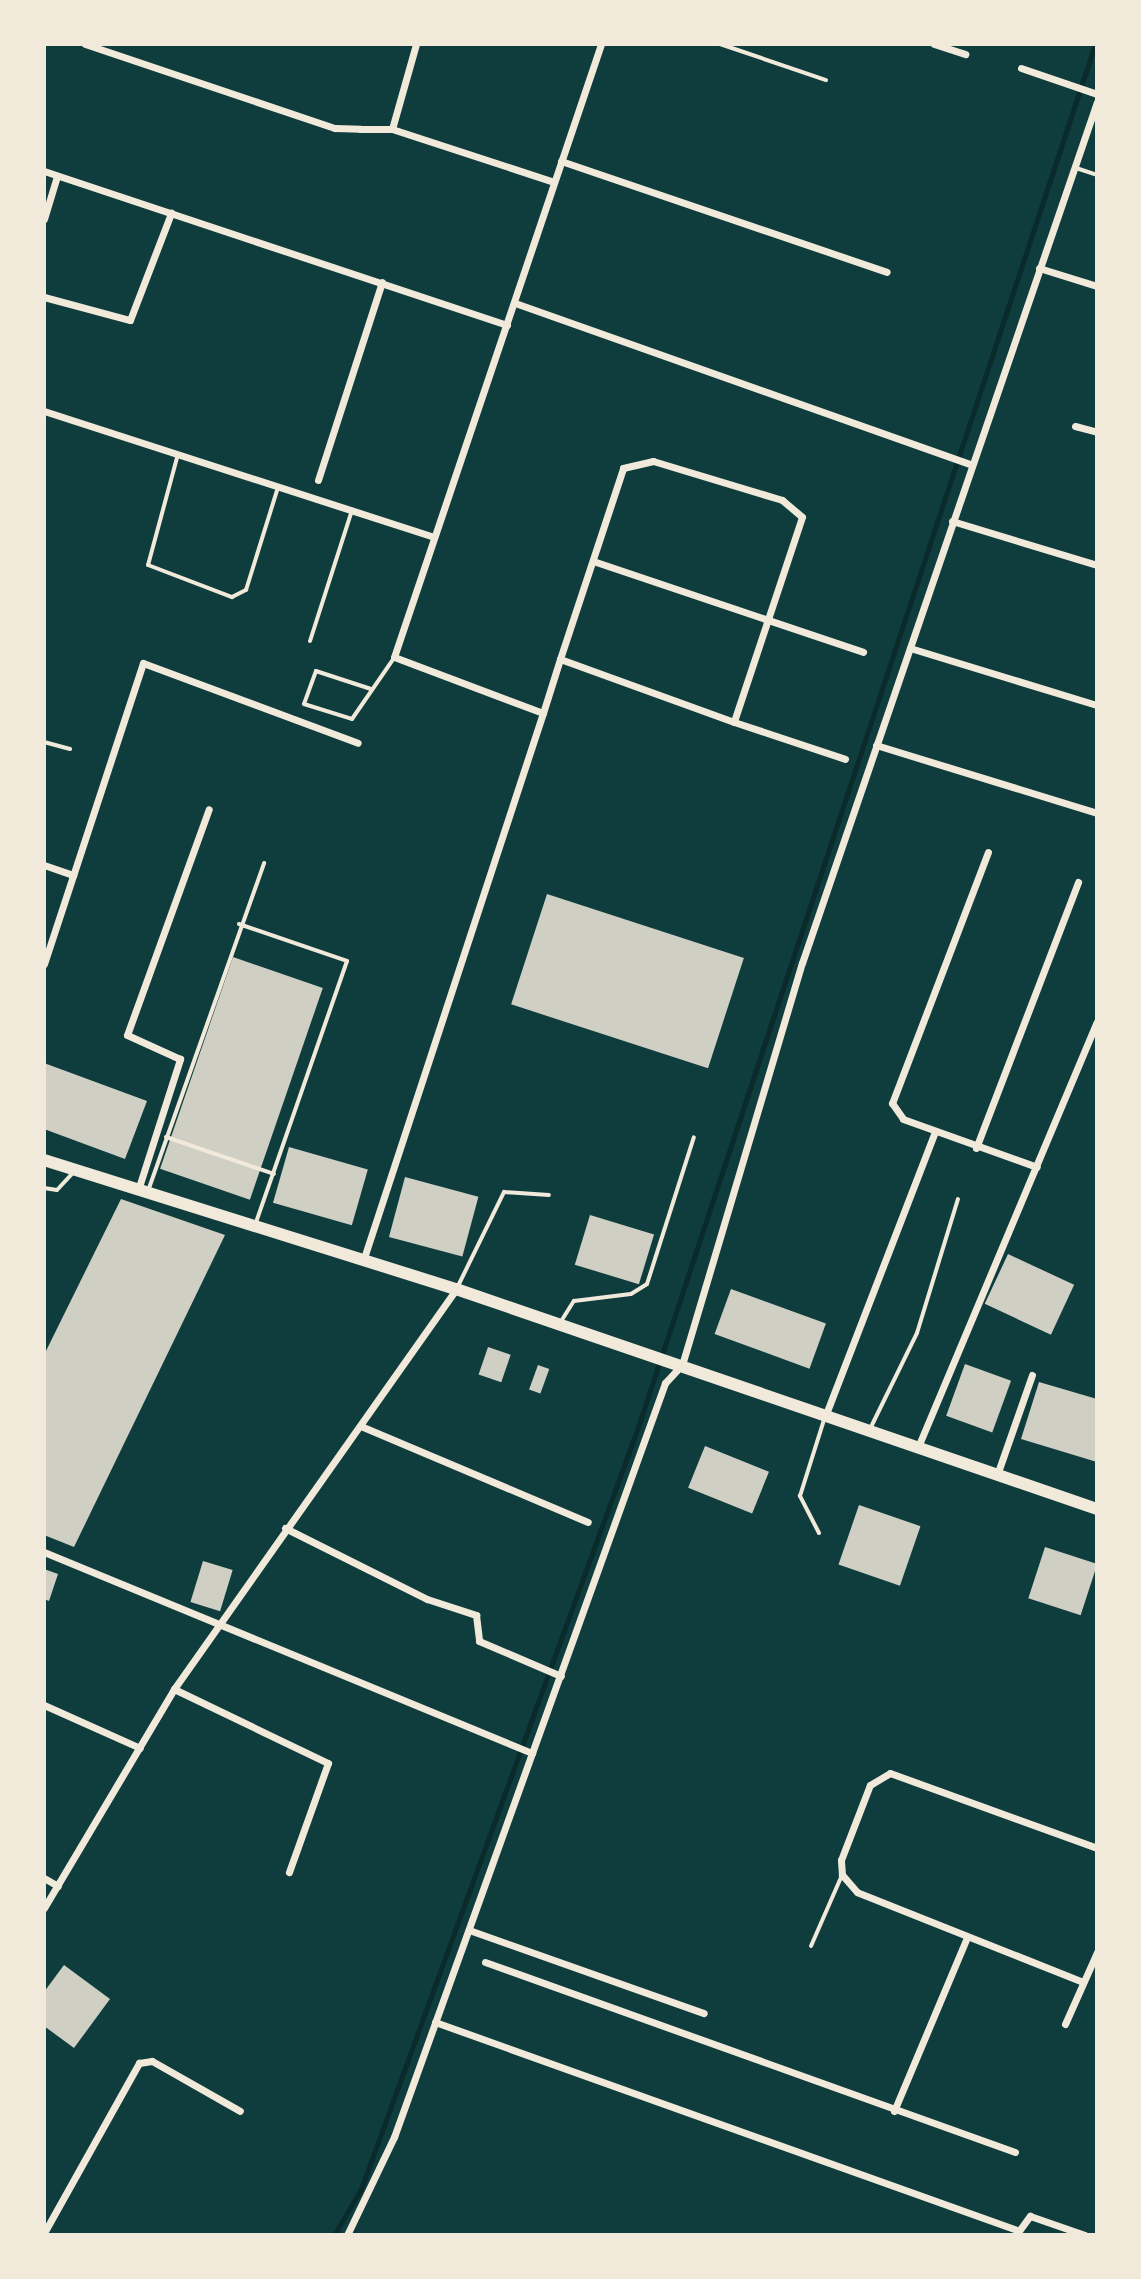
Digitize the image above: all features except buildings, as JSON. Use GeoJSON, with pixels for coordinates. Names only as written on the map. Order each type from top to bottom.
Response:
{"type":"FeatureCollection","features":[{"type":"Feature","properties":{"kind":"main road"},"geometry":{"type":"LineString","coordinates":[[44,1160],[456,1289],[1097,1509]]}},
{"type":"Feature","properties":{"kind":"street"},"geometry":{"type":"LineString","coordinates":[[85,44],[335,128],[392,129],[554,182]]}},
{"type":"Feature","properties":{"kind":"street"},"geometry":{"type":"LineString","coordinates":[[392,129],[416,44]]}},
{"type":"Feature","properties":{"kind":"street"},"geometry":{"type":"LineString","coordinates":[[543,713],[394,657],[601,44]]}},
{"type":"Feature","properties":{"kind":"street"},"geometry":{"type":"LineString","coordinates":[[934,44],[965,54]]}},
{"type":"Feature","properties":{"kind":"street"},"geometry":{"type":"LineString","coordinates":[[1021,68],[1097,94]]}},
{"type":"Feature","properties":{"kind":"street"},"geometry":{"type":"LineString","coordinates":[[347,2235],[435,2022],[665,1383],[678,1364],[876,745],[1097,102]]}},
{"type":"Feature","properties":{"kind":"street"},"geometry":{"type":"LineString","coordinates":[[561,161],[887,272]]}},
{"type":"Feature","properties":{"kind":"street"},"geometry":{"type":"LineString","coordinates":[[44,171],[507,325]]}},
{"type":"Feature","properties":{"kind":"street"},"geometry":{"type":"LineString","coordinates":[[44,219],[57,176]]}},
{"type":"Feature","properties":{"kind":"street"},"geometry":{"type":"LineString","coordinates":[[44,297],[130,320],[171,213]]}},
{"type":"Feature","properties":{"kind":"street"},"geometry":{"type":"LineString","coordinates":[[1039,268],[1097,286]]}},
{"type":"Feature","properties":{"kind":"street"},"geometry":{"type":"LineString","coordinates":[[318,480],[382,282]]}},
{"type":"Feature","properties":{"kind":"street"},"geometry":{"type":"LineString","coordinates":[[515,303],[972,465]]}},
{"type":"Feature","properties":{"kind":"street"},"geometry":{"type":"LineString","coordinates":[[44,411],[434,537]]}},
{"type":"Feature","properties":{"kind":"street"},"geometry":{"type":"LineString","coordinates":[[1075,426],[1097,432]]}},
{"type":"Feature","properties":{"kind":"street"},"geometry":{"type":"LineString","coordinates":[[363,1261],[623,468],[634,460],[782,500],[802,517],[801,535],[769,617],[734,722]]}},
{"type":"Feature","properties":{"kind":"street"},"geometry":{"type":"LineString","coordinates":[[952,521],[1097,565]]}},
{"type":"Feature","properties":{"kind":"street"},"geometry":{"type":"LineString","coordinates":[[593,561],[769,617],[863,652]]}},
{"type":"Feature","properties":{"kind":"street"},"geometry":{"type":"LineString","coordinates":[[910,648],[1097,705]]}},
{"type":"Feature","properties":{"kind":"street"},"geometry":{"type":"LineString","coordinates":[[560,659],[845,759]]}},
{"type":"Feature","properties":{"kind":"street"},"geometry":{"type":"LineString","coordinates":[[44,964],[145,661],[358,743]]}},
{"type":"Feature","properties":{"kind":"street"},"geometry":{"type":"LineString","coordinates":[[876,745],[1097,813]]}},
{"type":"Feature","properties":{"kind":"street"},"geometry":{"type":"LineString","coordinates":[[142,1192],[180,1059],[127,1035],[209,809]]}},
{"type":"Feature","properties":{"kind":"street"},"geometry":{"type":"LineString","coordinates":[[988,852],[893,1098],[895,1115],[976,1148],[1037,1167]]}},
{"type":"Feature","properties":{"kind":"street"},"geometry":{"type":"LineString","coordinates":[[44,865],[73,875]]}},
{"type":"Feature","properties":{"kind":"street"},"geometry":{"type":"LineString","coordinates":[[976,1148],[1078,882]]}},
{"type":"Feature","properties":{"kind":"street"},"geometry":{"type":"LineString","coordinates":[[918,1447],[1097,1022]]}},
{"type":"Feature","properties":{"kind":"street"},"geometry":{"type":"LineString","coordinates":[[826,1414],[935,1132]]}},
{"type":"Feature","properties":{"kind":"street"},"geometry":{"type":"LineString","coordinates":[[44,1908],[174,1689],[285,1528],[363,1427],[456,1289]]}},
{"type":"Feature","properties":{"kind":"street"},"geometry":{"type":"LineString","coordinates":[[997,1475],[1032,1375]]}},
{"type":"Feature","properties":{"kind":"street"},"geometry":{"type":"LineString","coordinates":[[363,1427],[588,1522]]}},
{"type":"Feature","properties":{"kind":"street"},"geometry":{"type":"LineString","coordinates":[[285,1528],[427,1599],[476,1615],[479,1641],[561,1676]]}},
{"type":"Feature","properties":{"kind":"street"},"geometry":{"type":"LineString","coordinates":[[44,1552],[165,1598],[217,1627],[532,1753]]}},
{"type":"Feature","properties":{"kind":"street"},"geometry":{"type":"LineString","coordinates":[[174,1689],[328,1763],[289,1872]]}},
{"type":"Feature","properties":{"kind":"street"},"geometry":{"type":"LineString","coordinates":[[44,1705],[140,1748]]}},
{"type":"Feature","properties":{"kind":"street"},"geometry":{"type":"LineString","coordinates":[[1083,1982],[857,1892],[842,1875],[870,1785],[890,1773],[1097,1848]]}},
{"type":"Feature","properties":{"kind":"street"},"geometry":{"type":"LineString","coordinates":[[44,1878],[58,1886]]}},
{"type":"Feature","properties":{"kind":"street"},"geometry":{"type":"LineString","coordinates":[[469,1930],[704,2013]]}},
{"type":"Feature","properties":{"kind":"street"},"geometry":{"type":"LineString","coordinates":[[894,2111],[967,1937]]}},
{"type":"Feature","properties":{"kind":"street"},"geometry":{"type":"LineString","coordinates":[[1065,2024],[1097,1952]]}},
{"type":"Feature","properties":{"kind":"street"},"geometry":{"type":"LineString","coordinates":[[485,1962],[1015,2152]]}},
{"type":"Feature","properties":{"kind":"street"},"geometry":{"type":"LineString","coordinates":[[435,2022],[1016,2233],[1030,2216],[1085,2235]]}},
{"type":"Feature","properties":{"kind":"street"},"geometry":{"type":"LineString","coordinates":[[44,2233],[139,2063],[152,2061],[240,2111]]}},
{"type":"Feature","properties":{"kind":"lane"},"geometry":{"type":"LineString","coordinates":[[720,44],[826,80]]}},
{"type":"Feature","properties":{"kind":"lane"},"geometry":{"type":"LineString","coordinates":[[1074,167],[1097,175]]}},
{"type":"Feature","properties":{"kind":"lane"},"geometry":{"type":"LineString","coordinates":[[179,453],[148,565],[232,597],[246,590],[278,485]]}},
{"type":"Feature","properties":{"kind":"lane"},"geometry":{"type":"LineString","coordinates":[[310,641],[352,508]]}},
{"type":"Feature","properties":{"kind":"lane"},"geometry":{"type":"LineString","coordinates":[[371,689],[316,671],[304,704],[352,719],[394,657]]}},
{"type":"Feature","properties":{"kind":"lane"},"geometry":{"type":"LineString","coordinates":[[44,742],[70,749]]}},
{"type":"Feature","properties":{"kind":"lane"},"geometry":{"type":"LineString","coordinates":[[142,1192],[166,1137],[239,924],[264,863]]}},
{"type":"Feature","properties":{"kind":"lane"},"geometry":{"type":"LineString","coordinates":[[239,924],[347,961],[254,1228]]}},
{"type":"Feature","properties":{"kind":"lane"},"geometry":{"type":"LineString","coordinates":[[166,1137],[274,1174]]}},
{"type":"Feature","properties":{"kind":"lane"},"geometry":{"type":"LineString","coordinates":[[559,1324],[574,1301],[631,1294],[647,1284],[694,1137]]}},
{"type":"Feature","properties":{"kind":"lane"},"geometry":{"type":"LineString","coordinates":[[44,1188],[57,1190],[76,1170]]}},
{"type":"Feature","properties":{"kind":"lane"},"geometry":{"type":"LineString","coordinates":[[456,1289],[504,1192],[549,1195]]}},
{"type":"Feature","properties":{"kind":"lane"},"geometry":{"type":"LineString","coordinates":[[870,1429],[917,1333],[958,1199]]}},
{"type":"Feature","properties":{"kind":"lane"},"geometry":{"type":"LineString","coordinates":[[819,1533],[800,1496],[826,1414]]}},
{"type":"Feature","properties":{"kind":"lane"},"geometry":{"type":"LineString","coordinates":[[811,1946],[842,1875]]}},
{"type":"Feature","properties":{"kind":"waterway"},"geometry":{"type":"LineString","coordinates":[[334,2235],[361,2189],[637,1430],[1095,44]]}}]}
